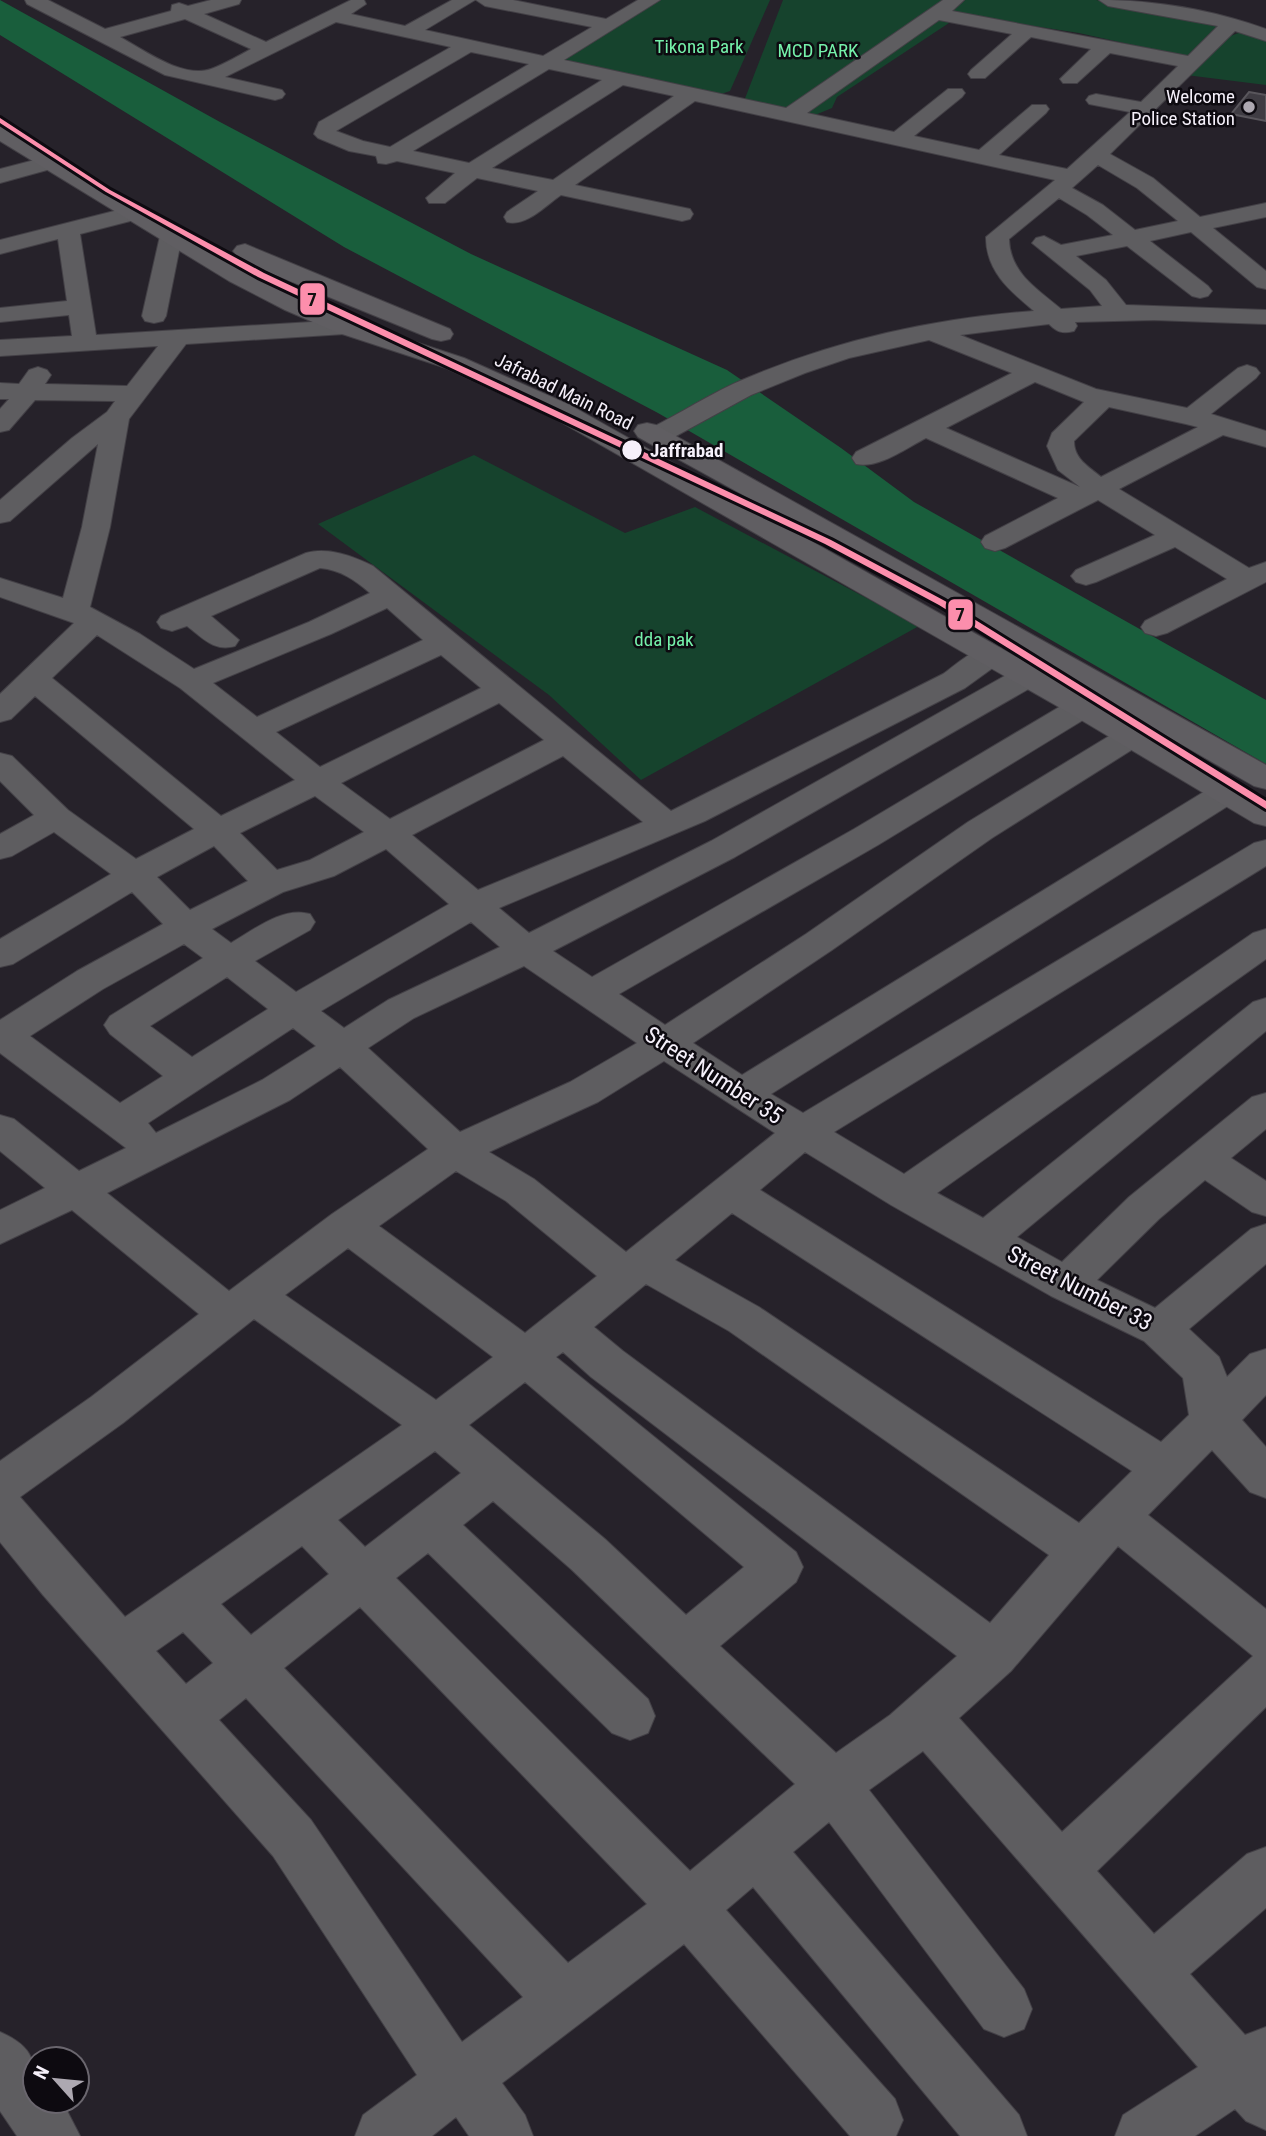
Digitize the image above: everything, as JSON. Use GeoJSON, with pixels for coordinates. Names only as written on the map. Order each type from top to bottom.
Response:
{"type":"FeatureCollection","features":[{"type":"Feature","properties":{"kind":"main road","name":"Jafrabad Main Road"},"geometry":{"type":"LineString","coordinates":[[0,104],[29,125],[183,217],[278,268],[454,340],[673,436],[1266,779]]}},
{"type":"Feature","properties":{"kind":"main road","name":"Jafrabad Main Road"},"geometry":{"type":"LineString","coordinates":[[0,132],[50,162],[91,199],[134,213],[237,276],[294,305],[345,327],[455,363],[561,411],[1082,707],[1266,816]]}},
{"type":"Feature","properties":{"kind":"main road"},"geometry":{"type":"LineString","coordinates":[[429,354],[454,340]]}},
{"type":"Feature","properties":{"kind":"main road"},"geometry":{"type":"LineString","coordinates":[[955,635],[988,620]]}},
{"type":"Feature","properties":{"kind":"street"},"geometry":{"type":"LineString","coordinates":[[103,36],[231,0],[266,49]]}},
{"type":"Feature","properties":{"kind":"street"},"geometry":{"type":"LineString","coordinates":[[200,78],[218,73],[292,37],[334,10],[364,0]]}},
{"type":"Feature","properties":{"kind":"street"},"geometry":{"type":"LineString","coordinates":[[374,46],[466,0]]}},
{"type":"Feature","properties":{"kind":"street"},"geometry":{"type":"LineString","coordinates":[[485,0],[543,21]]}},
{"type":"Feature","properties":{"kind":"street"},"geometry":{"type":"LineString","coordinates":[[543,21],[558,0]]}},
{"type":"Feature","properties":{"kind":"street"},"geometry":{"type":"LineString","coordinates":[[373,165],[652,0]]}},
{"type":"Feature","properties":{"kind":"street"},"geometry":{"type":"LineString","coordinates":[[790,116],[956,0]]}},
{"type":"Feature","properties":{"kind":"street"},"geometry":{"type":"LineString","coordinates":[[1108,0],[1175,6],[1224,16],[1266,35]]}},
{"type":"Feature","properties":{"kind":"street"},"geometry":{"type":"LineString","coordinates":[[83,26],[165,1],[188,13],[216,35]]}},
{"type":"Feature","properties":{"kind":"street"},"geometry":{"type":"LineString","coordinates":[[46,2],[128,50],[177,55]]}},
{"type":"Feature","properties":{"kind":"street"},"geometry":{"type":"LineString","coordinates":[[334,10],[405,32],[472,47],[500,45],[543,21],[568,18],[608,25]]}},
{"type":"Feature","properties":{"kind":"street"},"geometry":{"type":"LineString","coordinates":[[939,14],[1190,62]]}},
{"type":"Feature","properties":{"kind":"street"},"geometry":{"type":"LineString","coordinates":[[1224,16],[1190,62],[1145,109],[1021,224],[997,237],[996,250],[1000,265],[1061,321],[1110,324],[1262,322]]}},
{"type":"Feature","properties":{"kind":"street"},"geometry":{"type":"LineString","coordinates":[[192,33],[216,35],[245,22]]}},
{"type":"Feature","properties":{"kind":"street"},"geometry":{"type":"LineString","coordinates":[[978,74],[1027,31]]}},
{"type":"Feature","properties":{"kind":"street"},"geometry":{"type":"LineString","coordinates":[[292,37],[325,44]]}},
{"type":"Feature","properties":{"kind":"street"},"geometry":{"type":"LineString","coordinates":[[500,45],[546,63],[985,156],[1065,182],[1102,215],[1200,291]]}},
{"type":"Feature","properties":{"kind":"street"},"geometry":{"type":"LineString","coordinates":[[1070,79],[1106,46]]}},
{"type":"Feature","properties":{"kind":"street"},"geometry":{"type":"LineString","coordinates":[[472,47],[326,126],[325,134],[335,140],[682,214]]}},
{"type":"Feature","properties":{"kind":"street"},"geometry":{"type":"LineString","coordinates":[[153,52],[176,72],[275,94]]}},
{"type":"Feature","properties":{"kind":"street"},"geometry":{"type":"LineString","coordinates":[[437,198],[473,170],[620,78]]}},
{"type":"Feature","properties":{"kind":"street"},"geometry":{"type":"LineString","coordinates":[[632,98],[652,85]]}},
{"type":"Feature","properties":{"kind":"street"},"geometry":{"type":"LineString","coordinates":[[899,138],[955,93]]}},
{"type":"Feature","properties":{"kind":"street"},"geometry":{"type":"LineString","coordinates":[[515,217],[691,94]]}},
{"type":"Feature","properties":{"kind":"street"},"geometry":{"type":"LineString","coordinates":[[1096,100],[1145,109]]}},
{"type":"Feature","properties":{"kind":"street"},"geometry":{"type":"LineString","coordinates":[[985,156],[1039,109]]}},
{"type":"Feature","properties":{"kind":"street"},"geometry":{"type":"LineString","coordinates":[[1096,155],[1133,174],[1265,282]]}},
{"type":"Feature","properties":{"kind":"street"},"geometry":{"type":"LineString","coordinates":[[0,176],[50,162]]}},
{"type":"Feature","properties":{"kind":"street"},"geometry":{"type":"LineString","coordinates":[[1021,224],[1058,223],[1136,209],[1266,195]]}},
{"type":"Feature","properties":{"kind":"street"},"geometry":{"type":"LineString","coordinates":[[1058,253],[1266,210]]}},
{"type":"Feature","properties":{"kind":"street"},"geometry":{"type":"LineString","coordinates":[[6,233],[68,230],[134,213]]}},
{"type":"Feature","properties":{"kind":"street"},"geometry":{"type":"LineString","coordinates":[[1021,224],[1098,285],[1125,313],[1262,322]]}},
{"type":"Feature","properties":{"kind":"street"},"geometry":{"type":"LineString","coordinates":[[68,230],[85,343]]}},
{"type":"Feature","properties":{"kind":"street"},"geometry":{"type":"LineString","coordinates":[[154,316],[171,236]]}},
{"type":"Feature","properties":{"kind":"street"},"geometry":{"type":"LineString","coordinates":[[673,436],[754,385],[808,364],[901,338],[944,338],[1125,313],[1200,291],[1265,282]]}},
{"type":"Feature","properties":{"kind":"street"},"geometry":{"type":"LineString","coordinates":[[0,315],[78,307]]}},
{"type":"Feature","properties":{"kind":"street"},"geometry":{"type":"LineString","coordinates":[[0,348],[179,335],[345,327]]}},
{"type":"Feature","properties":{"kind":"street"},"geometry":{"type":"LineString","coordinates":[[0,515],[81,444],[116,418],[179,335]]}},
{"type":"Feature","properties":{"kind":"street"},"geometry":{"type":"LineString","coordinates":[[673,436],[778,398],[826,376],[944,338],[1031,374],[1103,398],[1192,417],[1266,439]]}},
{"type":"Feature","properties":{"kind":"street"},"geometry":{"type":"LineString","coordinates":[[0,424],[28,391],[52,345]]}},
{"type":"Feature","properties":{"kind":"street"},"geometry":{"type":"LineString","coordinates":[[1192,417],[1247,373]]}},
{"type":"Feature","properties":{"kind":"street"},"geometry":{"type":"LineString","coordinates":[[866,458],[1031,374]]}},
{"type":"Feature","properties":{"kind":"street"},"geometry":{"type":"LineString","coordinates":[[0,391],[133,394]]}},
{"type":"Feature","properties":{"kind":"street"},"geometry":{"type":"LineString","coordinates":[[1089,493],[1068,464],[1060,446],[1060,439],[1103,398]]}},
{"type":"Feature","properties":{"kind":"street"},"geometry":{"type":"LineString","coordinates":[[0,712],[34,679],[84,616],[96,527],[116,418]]}},
{"type":"Feature","properties":{"kind":"street"},"geometry":{"type":"LineString","coordinates":[[995,542],[1220,426]]}},
{"type":"Feature","properties":{"kind":"street"},"geometry":{"type":"LineString","coordinates":[[925,428],[1089,493],[1257,575]]}},
{"type":"Feature","properties":{"kind":"street"},"geometry":{"type":"LineString","coordinates":[[1086,576],[1176,536]]}},
{"type":"Feature","properties":{"kind":"street"},"geometry":{"type":"LineString","coordinates":[[224,640],[181,617],[316,559],[334,559],[363,572],[443,642],[568,741],[667,825]]}},
{"type":"Feature","properties":{"kind":"street"},"geometry":{"type":"LineString","coordinates":[[1156,627],[1257,575]]}},
{"type":"Feature","properties":{"kind":"street","name":"Street Number 35"},"geometry":{"type":"LineString","coordinates":[[0,587],[84,616],[130,640],[191,681],[318,782],[389,834],[526,950],[741,1094],[905,1194]]}},
{"type":"Feature","properties":{"kind":"street"},"geometry":{"type":"LineString","coordinates":[[191,681],[320,628],[390,595]]}},
{"type":"Feature","properties":{"kind":"street"},"geometry":{"type":"LineString","coordinates":[[253,731],[443,642]]}},
{"type":"Feature","properties":{"kind":"street"},"geometry":{"type":"LineString","coordinates":[[119,1123],[293,1010],[472,906],[667,825],[954,681],[990,655]]}},
{"type":"Feature","properties":{"kind":"street"},"geometry":{"type":"LineString","coordinates":[[3,1221],[76,1189],[276,1090],[401,1009],[526,950],[723,849],[1028,676]]}},
{"type":"Feature","properties":{"kind":"street"},"geometry":{"type":"LineString","coordinates":[[34,679],[218,831],[271,884]]}},
{"type":"Feature","properties":{"kind":"street"},"geometry":{"type":"LineString","coordinates":[[0,955],[135,874],[504,689]]}},
{"type":"Feature","properties":{"kind":"street"},"geometry":{"type":"LineString","coordinates":[[592,995],[866,837],[1082,707]]}},
{"type":"Feature","properties":{"kind":"street"},"geometry":{"type":"LineString","coordinates":[[0,1486],[107,1410],[347,1225],[455,1151],[584,1092],[664,1044],[819,942],[980,830],[1130,737]]}},
{"type":"Feature","properties":{"kind":"street"},"geometry":{"type":"LineString","coordinates":[[156,1150],[1,1036],[90,980],[186,927],[271,884],[322,868],[568,741]]}},
{"type":"Feature","properties":{"kind":"street"},"geometry":{"type":"LineString","coordinates":[[0,763],[56,817],[135,874],[186,927],[342,1046],[455,1151],[520,1190],[634,1269],[744,1319],[1099,1534],[1266,1639]]}},
{"type":"Feature","properties":{"kind":"street"},"geometry":{"type":"LineString","coordinates":[[741,1094],[1227,792]]}},
{"type":"Feature","properties":{"kind":"street"},"geometry":{"type":"LineString","coordinates":[[0,848],[56,817]]}},
{"type":"Feature","properties":{"kind":"street"},"geometry":{"type":"LineString","coordinates":[[121,1648],[437,1425],[565,1327],[803,1132],[1266,850]]}},
{"type":"Feature","properties":{"kind":"street"},"geometry":{"type":"LineString","coordinates":[[190,1076],[123,1026],[229,959],[297,922]]}},
{"type":"Feature","properties":{"kind":"street"},"geometry":{"type":"LineString","coordinates":[[905,1194],[1266,941]]}},
{"type":"Feature","properties":{"kind":"street"},"geometry":{"type":"LineString","coordinates":[[986,1239],[1266,1012]]}},
{"type":"Feature","properties":{"kind":"street"},"geometry":{"type":"LineString","coordinates":[[1066,1284],[1144,1208],[1262,1115]]}},
{"type":"Feature","properties":{"kind":"street"},"geometry":{"type":"LineString","coordinates":[[0,1129],[76,1189],[241,1305],[437,1425],[588,1554],[833,1785],[1004,2009]]}},
{"type":"Feature","properties":{"kind":"street"},"geometry":{"type":"LineString","coordinates":[[1203,1159],[1266,1201]]}},
{"type":"Feature","properties":{"kind":"street"},"geometry":{"type":"LineString","coordinates":[[730,1191],[1164,1468]]}},
{"type":"Feature","properties":{"kind":"street","name":"Street Number 33"},"geometry":{"type":"LineString","coordinates":[[905,1194],[1066,1284],[1159,1329],[1203,1370],[1212,1419]]}},
{"type":"Feature","properties":{"kind":"street"},"geometry":{"type":"LineString","coordinates":[[347,1225],[525,1357],[779,1567],[685,1646]]}},
{"type":"Feature","properties":{"kind":"street"},"geometry":{"type":"LineString","coordinates":[[1159,1329],[1266,1240]]}},
{"type":"Feature","properties":{"kind":"street"},"geometry":{"type":"LineString","coordinates":[[565,1327],[607,1364],[994,1655]]}},
{"type":"Feature","properties":{"kind":"street"},"geometry":{"type":"LineString","coordinates":[[384,2136],[688,1907],[833,1785],[908,1732],[994,1655],[1099,1534],[1266,1367]]}},
{"type":"Feature","properties":{"kind":"street"},"geometry":{"type":"LineString","coordinates":[[1212,1419],[1264,1474]]}},
{"type":"Feature","properties":{"kind":"street"},"geometry":{"type":"LineString","coordinates":[[183,1717],[494,1474]]}},
{"type":"Feature","properties":{"kind":"street"},"geometry":{"type":"LineString","coordinates":[[0,1507],[121,1648],[292,1838],[459,2079],[504,2136]]}},
{"type":"Feature","properties":{"kind":"street"},"geometry":{"type":"LineString","coordinates":[[305,1518],[688,1907],[874,2120]]}},
{"type":"Feature","properties":{"kind":"street"},"geometry":{"type":"LineString","coordinates":[[430,1524],[630,1716]]}},
{"type":"Feature","properties":{"kind":"street"},"geometry":{"type":"LineString","coordinates":[[187,1602],[564,2000]]}},
{"type":"Feature","properties":{"kind":"street"},"geometry":{"type":"LineString","coordinates":[[1060,1870],[1266,1674]]}},
{"type":"Feature","properties":{"kind":"street"},"geometry":{"type":"LineString","coordinates":[[925,1717],[1151,1972],[1257,2076],[1144,2136]]}},
{"type":"Feature","properties":{"kind":"street"},"geometry":{"type":"LineString","coordinates":[[756,1849],[998,2136]]}},
{"type":"Feature","properties":{"kind":"street"},"geometry":{"type":"LineString","coordinates":[[1151,1972],[1266,1872]]}},
{"type":"Feature","properties":{"kind":"street"},"geometry":{"type":"LineString","coordinates":[[0,2061],[51,2136]]}},
{"type":"Feature","properties":{"kind":"green space","name":"Tikona Park"},"geometry":{"type":"Polygon","coordinates":[[[660,0],[770,0],[730,91],[715,96],[553,62],[660,0]]]}},
{"type":"Feature","properties":{"kind":"green space","name":"MCD PARK"},"geometry":{"type":"Polygon","coordinates":[[[783,0],[949,0],[952,21],[837,97],[832,108],[815,115],[744,101],[783,0]]]}},
{"type":"Feature","properties":{"kind":"green space"},"geometry":{"type":"Polygon","coordinates":[[[953,0],[1096,0],[1229,24],[1187,57],[1079,33],[943,12],[953,0]]]}},
{"type":"Feature","properties":{"kind":"green space"},"geometry":{"type":"Polygon","coordinates":[[[1246,30],[1266,31],[1266,85],[1186,75],[1228,37],[1246,30]]]}},
{"type":"Feature","properties":{"kind":"green space","name":"dda pak"},"geometry":{"type":"Polygon","coordinates":[[[474,455],[625,533],[695,507],[919,626],[641,780],[549,695],[318,524],[474,455]]]}},
{"type":"Feature","properties":{"kind":"shaded area"},"geometry":{"type":"Polygon","coordinates":[[[0,0],[220,122],[471,254],[727,370],[914,502],[1266,700],[1266,764],[658,413],[344,247],[0,35],[0,0]]]}},
{"type":"Feature","properties":{"kind":"building","name":"Welcome Police Station"},"geometry":{"type":"Polygon","coordinates":[[[1249,92],[1266,95],[1266,121],[1231,114],[1249,92]]]}},
{"type":"Feature","properties":{"kind":"transit line","name":"7"},"geometry":{"type":"LineString","coordinates":[[0,120],[108,191],[261,275],[828,542],[942,603],[1266,806]]}},
{"type":"Feature","properties":{"kind":"place","name":"Welcome Police Station"},"geometry":{"type":"Point","coordinates":[1249,107]}},
{"type":"Feature","properties":{"kind":"place","name":"Jaffrabad"},"geometry":{"type":"Point","coordinates":[632,450]}}]}
